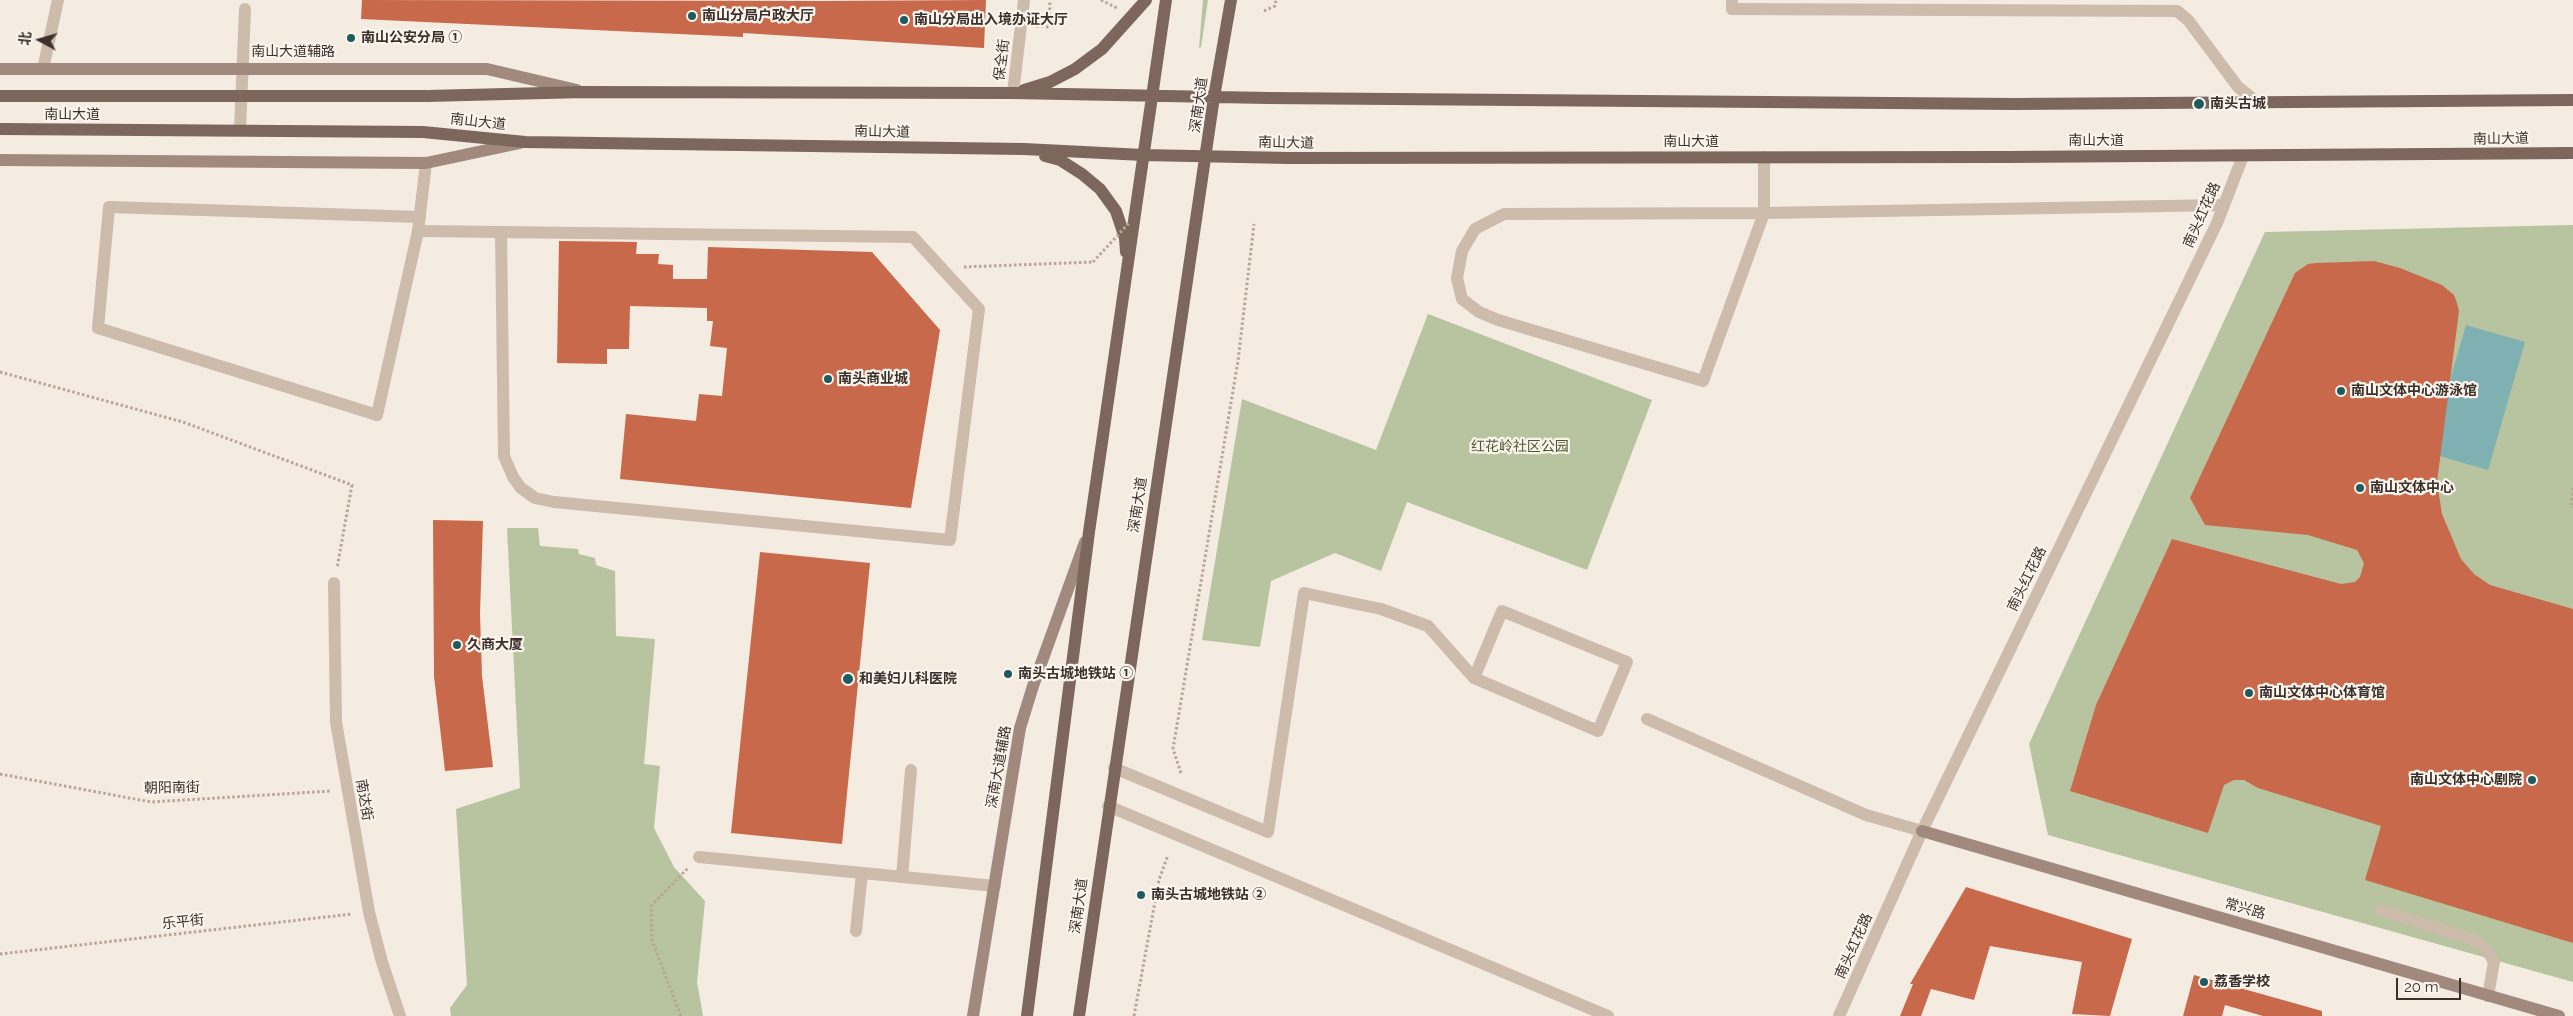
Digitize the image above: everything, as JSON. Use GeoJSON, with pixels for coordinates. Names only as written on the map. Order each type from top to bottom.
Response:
{"type":"FeatureCollection","features":[{"type":"Feature","properties":{"kind":"main road"},"geometry":{"type":"LineString","coordinates":[[1013,93],[1050,82],[1075,69],[1102,49],[1146,0]]}},
{"type":"Feature","properties":{"kind":"main road"},"geometry":{"type":"LineString","coordinates":[[1027,1016],[1089,532],[1166,0]]}},
{"type":"Feature","properties":{"kind":"main road","name":"深南大道"},"geometry":{"type":"LineString","coordinates":[[1079,1016],[1108,806],[1207,156],[1214,97],[1232,0]]}},
{"type":"Feature","properties":{"kind":"main road","name":"南山大道"},"geometry":{"type":"LineString","coordinates":[[0,96],[428,96],[584,92],[1013,93],[1214,97],[2014,104],[2573,100]]}},
{"type":"Feature","properties":{"kind":"main road","name":"南山大道"},"geometry":{"type":"LineString","coordinates":[[0,130],[424,132],[525,142],[1024,149],[1207,156],[2243,156],[2573,153]]}},
{"type":"Feature","properties":{"kind":"main road"},"geometry":{"type":"LineString","coordinates":[[1024,149],[1060,160],[1082,174],[1100,189],[1116,211],[1125,238],[1128,269]]}},
{"type":"Feature","properties":{"kind":"street"},"geometry":{"type":"LineString","coordinates":[[43,69],[58,0]]}},
{"type":"Feature","properties":{"kind":"street","name":"保全街"},"geometry":{"type":"LineString","coordinates":[[1013,93],[1024,0]]}},
{"type":"Feature","properties":{"kind":"street"},"geometry":{"type":"LineString","coordinates":[[1732,5],[2177,5],[2238,87],[2256,102]]}},
{"type":"Feature","properties":{"kind":"street"},"geometry":{"type":"LineString","coordinates":[[240,130],[245,9]]}},
{"type":"Feature","properties":{"kind":"street","name":"南山大道辅路"},"geometry":{"type":"LineString","coordinates":[[0,69],[242,67],[487,68],[584,92]]}},
{"type":"Feature","properties":{"kind":"street"},"geometry":{"type":"LineString","coordinates":[[0,160],[426,163],[525,142]]}},
{"type":"Feature","properties":{"kind":"street","name":"南头红花路"},"geometry":{"type":"LineString","coordinates":[[1839,1016],[1922,831],[2224,205],[2243,156]]}},
{"type":"Feature","properties":{"kind":"street"},"geometry":{"type":"LineString","coordinates":[[1764,157],[1764,213],[1703,381],[1498,320],[1479,312],[1462,299],[1457,278],[1462,251],[1475,229],[1504,214],[1764,213],[2224,205]]}},
{"type":"Feature","properties":{"kind":"street"},"geometry":{"type":"LineString","coordinates":[[420,217],[109,207],[98,328],[377,415],[418,231],[420,217],[426,163]]}},
{"type":"Feature","properties":{"kind":"street"},"geometry":{"type":"LineString","coordinates":[[418,231],[501,232],[913,237],[979,309],[950,540],[554,502],[535,498],[521,488],[513,478],[504,456],[501,232]]}},
{"type":"Feature","properties":{"kind":"street","name":"深南大道辅路"},"geometry":{"type":"LineString","coordinates":[[973,1016],[1020,728],[1033,686],[1089,532]]}},
{"type":"Feature","properties":{"kind":"street","name":"南达街"},"geometry":{"type":"LineString","coordinates":[[334,583],[336,722],[369,912],[382,962],[400,1016]]}},
{"type":"Feature","properties":{"kind":"street"},"geometry":{"type":"LineString","coordinates":[[1114,768],[1268,832],[1304,593],[1382,609],[1428,626],[1474,678],[1598,731],[1627,662],[1502,611],[1474,678]]}},
{"type":"Feature","properties":{"kind":"street"},"geometry":{"type":"LineString","coordinates":[[1647,718],[1866,815],[1922,831]]}},
{"type":"Feature","properties":{"kind":"street"},"geometry":{"type":"LineString","coordinates":[[902,876],[911,770]]}},
{"type":"Feature","properties":{"kind":"street"},"geometry":{"type":"LineString","coordinates":[[1108,806],[1608,1016]]}},
{"type":"Feature","properties":{"kind":"street","name":"常兴路"},"geometry":{"type":"LineString","coordinates":[[1922,831],[2559,1016]]}},
{"type":"Feature","properties":{"kind":"street"},"geometry":{"type":"LineString","coordinates":[[699,857],[994,886]]}},
{"type":"Feature","properties":{"kind":"street"},"geometry":{"type":"LineString","coordinates":[[856,931],[862,873]]}},
{"type":"Feature","properties":{"kind":"street"},"geometry":{"type":"LineString","coordinates":[[2381,910],[2477,942],[2488,950],[2494,962],[2488,996]]}},
{"type":"Feature","properties":{"kind":"path"},"geometry":{"type":"LineString","coordinates":[[1048,27],[1050,0]]}},
{"type":"Feature","properties":{"kind":"path"},"geometry":{"type":"LineString","coordinates":[[1101,0],[1122,11]]}},
{"type":"Feature","properties":{"kind":"path"},"geometry":{"type":"LineString","coordinates":[[1264,11],[1275,6],[1276,0]]}},
{"type":"Feature","properties":{"kind":"path"},"geometry":{"type":"LineString","coordinates":[[941,268],[1093,262],[1129,223]]}},
{"type":"Feature","properties":{"kind":"path"},"geometry":{"type":"LineString","coordinates":[[1181,772],[1173,750],[1238,361],[1254,224]]}},
{"type":"Feature","properties":{"kind":"path"},"geometry":{"type":"LineString","coordinates":[[0,372],[183,422],[352,486],[334,583]]}},
{"type":"Feature","properties":{"kind":"path"},"geometry":{"type":"LineString","coordinates":[[2573,488],[2571,504],[2573,508]]}},
{"type":"Feature","properties":{"kind":"path","name":"朝阳南街"},"geometry":{"type":"LineString","coordinates":[[0,774],[151,802],[347,790]]}},
{"type":"Feature","properties":{"kind":"path"},"geometry":{"type":"LineString","coordinates":[[1134,1016],[1159,880],[1168,855]]}},
{"type":"Feature","properties":{"kind":"path"},"geometry":{"type":"LineString","coordinates":[[681,1016],[652,941],[651,906],[699,857]]}},
{"type":"Feature","properties":{"kind":"path","name":"乐平街"},"geometry":{"type":"LineString","coordinates":[[0,954],[369,912]]}},
{"type":"Feature","properties":{"kind":"green space"},"geometry":{"type":"Polygon","coordinates":[[[1203,0],[1208,0],[1201,47],[1199,48],[1203,0]]]}},
{"type":"Feature","properties":{"kind":"green space","name":"南山文体中心"},"geometry":{"type":"Polygon","coordinates":[[[2573,225],[2573,982],[2048,835],[2029,744],[2265,232],[2573,225]]]}},
{"type":"Feature","properties":{"kind":"green space","name":"红花岭社区公园"},"geometry":{"type":"Polygon","coordinates":[[[1428,314],[1652,400],[1587,570],[1407,502],[1381,571],[1335,553],[1271,581],[1260,647],[1202,640],[1242,399],[1376,450],[1428,314]]]}},
{"type":"Feature","properties":{"kind":"green space"},"geometry":{"type":"Polygon","coordinates":[[[507,528],[538,528],[540,546],[578,549],[579,554],[595,558],[596,565],[615,571],[616,636],[655,639],[644,764],[660,766],[654,828],[674,867],[705,901],[697,982],[703,1016],[451,1016],[450,1008],[467,985],[456,809],[520,788],[507,528]]]}},
{"type":"Feature","properties":{"kind":"water"},"geometry":{"type":"Polygon","coordinates":[[[2466,325],[2525,342],[2488,470],[2429,453],[2466,325]]]}},
{"type":"Feature","properties":{"kind":"building"},"geometry":{"type":"Polygon","coordinates":[[[362,0],[986,0],[984,48],[743,33],[743,37],[361,19],[362,0]]]}},
{"type":"Feature","properties":{"kind":"building","name":"南头商业城"},"geometry":{"type":"Polygon","coordinates":[[[559,241],[637,242],[636,254],[659,254],[658,264],[673,265],[673,279],[707,279],[708,247],[872,252],[940,330],[911,508],[620,479],[626,414],[696,421],[699,394],[722,396],[727,348],[710,346],[713,321],[707,321],[707,308],[630,306],[629,349],[607,349],[607,364],[557,363],[559,241]]]}},
{"type":"Feature","properties":{"kind":"building","name":"南山文体中心"},"geometry":{"type":"Polygon","coordinates":[[[2374,261],[2400,268],[2442,285],[2454,295],[2457,303],[2459,311],[2437,482],[2442,514],[2461,559],[2474,574],[2490,585],[2573,609],[2573,943],[2365,880],[2381,826],[2258,788],[2244,780],[2234,780],[2224,785],[2208,833],[2070,791],[2096,705],[2172,539],[2341,584],[2355,582],[2360,577],[2364,563],[2357,550],[2308,535],[2205,525],[2190,498],[2295,273],[2308,264],[2374,261]]]}},
{"type":"Feature","properties":{"kind":"building","name":"久商大厦"},"geometry":{"type":"Polygon","coordinates":[[[433,520],[483,521],[480,614],[482,676],[493,767],[445,771],[434,676],[433,520]]]}},
{"type":"Feature","properties":{"kind":"building","name":"和美妇儿科医院"},"geometry":{"type":"Polygon","coordinates":[[[760,552],[870,563],[842,844],[731,833],[760,552]]]}},
{"type":"Feature","properties":{"kind":"building"},"geometry":{"type":"Polygon","coordinates":[[[1966,887],[2132,939],[2110,1016],[2072,1014],[2082,962],[1990,946],[1974,1000],[1931,989],[1921,1016],[1900,1016],[1913,984],[1910,984],[1966,887]]]}},
{"type":"Feature","properties":{"kind":"building"},"geometry":{"type":"Polygon","coordinates":[[[2194,975],[2322,1011],[2322,1016],[2263,1016],[2225,1005],[2222,1016],[2183,1016],[2194,975]]]}},
{"type":"Feature","properties":{"kind":"place","name":"南山分局户政大厅"},"geometry":{"type":"Point","coordinates":[692,16]}},
{"type":"Feature","properties":{"kind":"place","name":"南山分局出入境办证大厅"},"geometry":{"type":"Point","coordinates":[904,20]}},
{"type":"Feature","properties":{"kind":"place","name":"南山公安分局 ①"},"geometry":{"type":"Point","coordinates":[351,38]}},
{"type":"Feature","properties":{"kind":"place","name":"南头古城"},"geometry":{"type":"Point","coordinates":[2199,104]}},
{"type":"Feature","properties":{"kind":"place","name":"南头商业城"},"geometry":{"type":"Point","coordinates":[828,379]}},
{"type":"Feature","properties":{"kind":"place","name":"南山文体中心游泳馆"},"geometry":{"type":"Point","coordinates":[2341,391]}},
{"type":"Feature","properties":{"kind":"place","name":"南山文体中心"},"geometry":{"type":"Point","coordinates":[2360,488]}},
{"type":"Feature","properties":{"kind":"place","name":"久商大厦"},"geometry":{"type":"Point","coordinates":[457,645]}},
{"type":"Feature","properties":{"kind":"place","name":"南头古城地铁站 ①"},"geometry":{"type":"Point","coordinates":[1008,674]}},
{"type":"Feature","properties":{"kind":"place","name":"和美妇儿科医院"},"geometry":{"type":"Point","coordinates":[848,679]}},
{"type":"Feature","properties":{"kind":"place","name":"南山文体中心体育馆"},"geometry":{"type":"Point","coordinates":[2249,693]}},
{"type":"Feature","properties":{"kind":"place","name":"南山文体中心剧院"},"geometry":{"type":"Point","coordinates":[2532,780]}},
{"type":"Feature","properties":{"kind":"place","name":"南头古城地铁站 ②"},"geometry":{"type":"Point","coordinates":[1141,895]}},
{"type":"Feature","properties":{"kind":"place","name":"荔香学校"},"geometry":{"type":"Point","coordinates":[2204,982]}}]}
